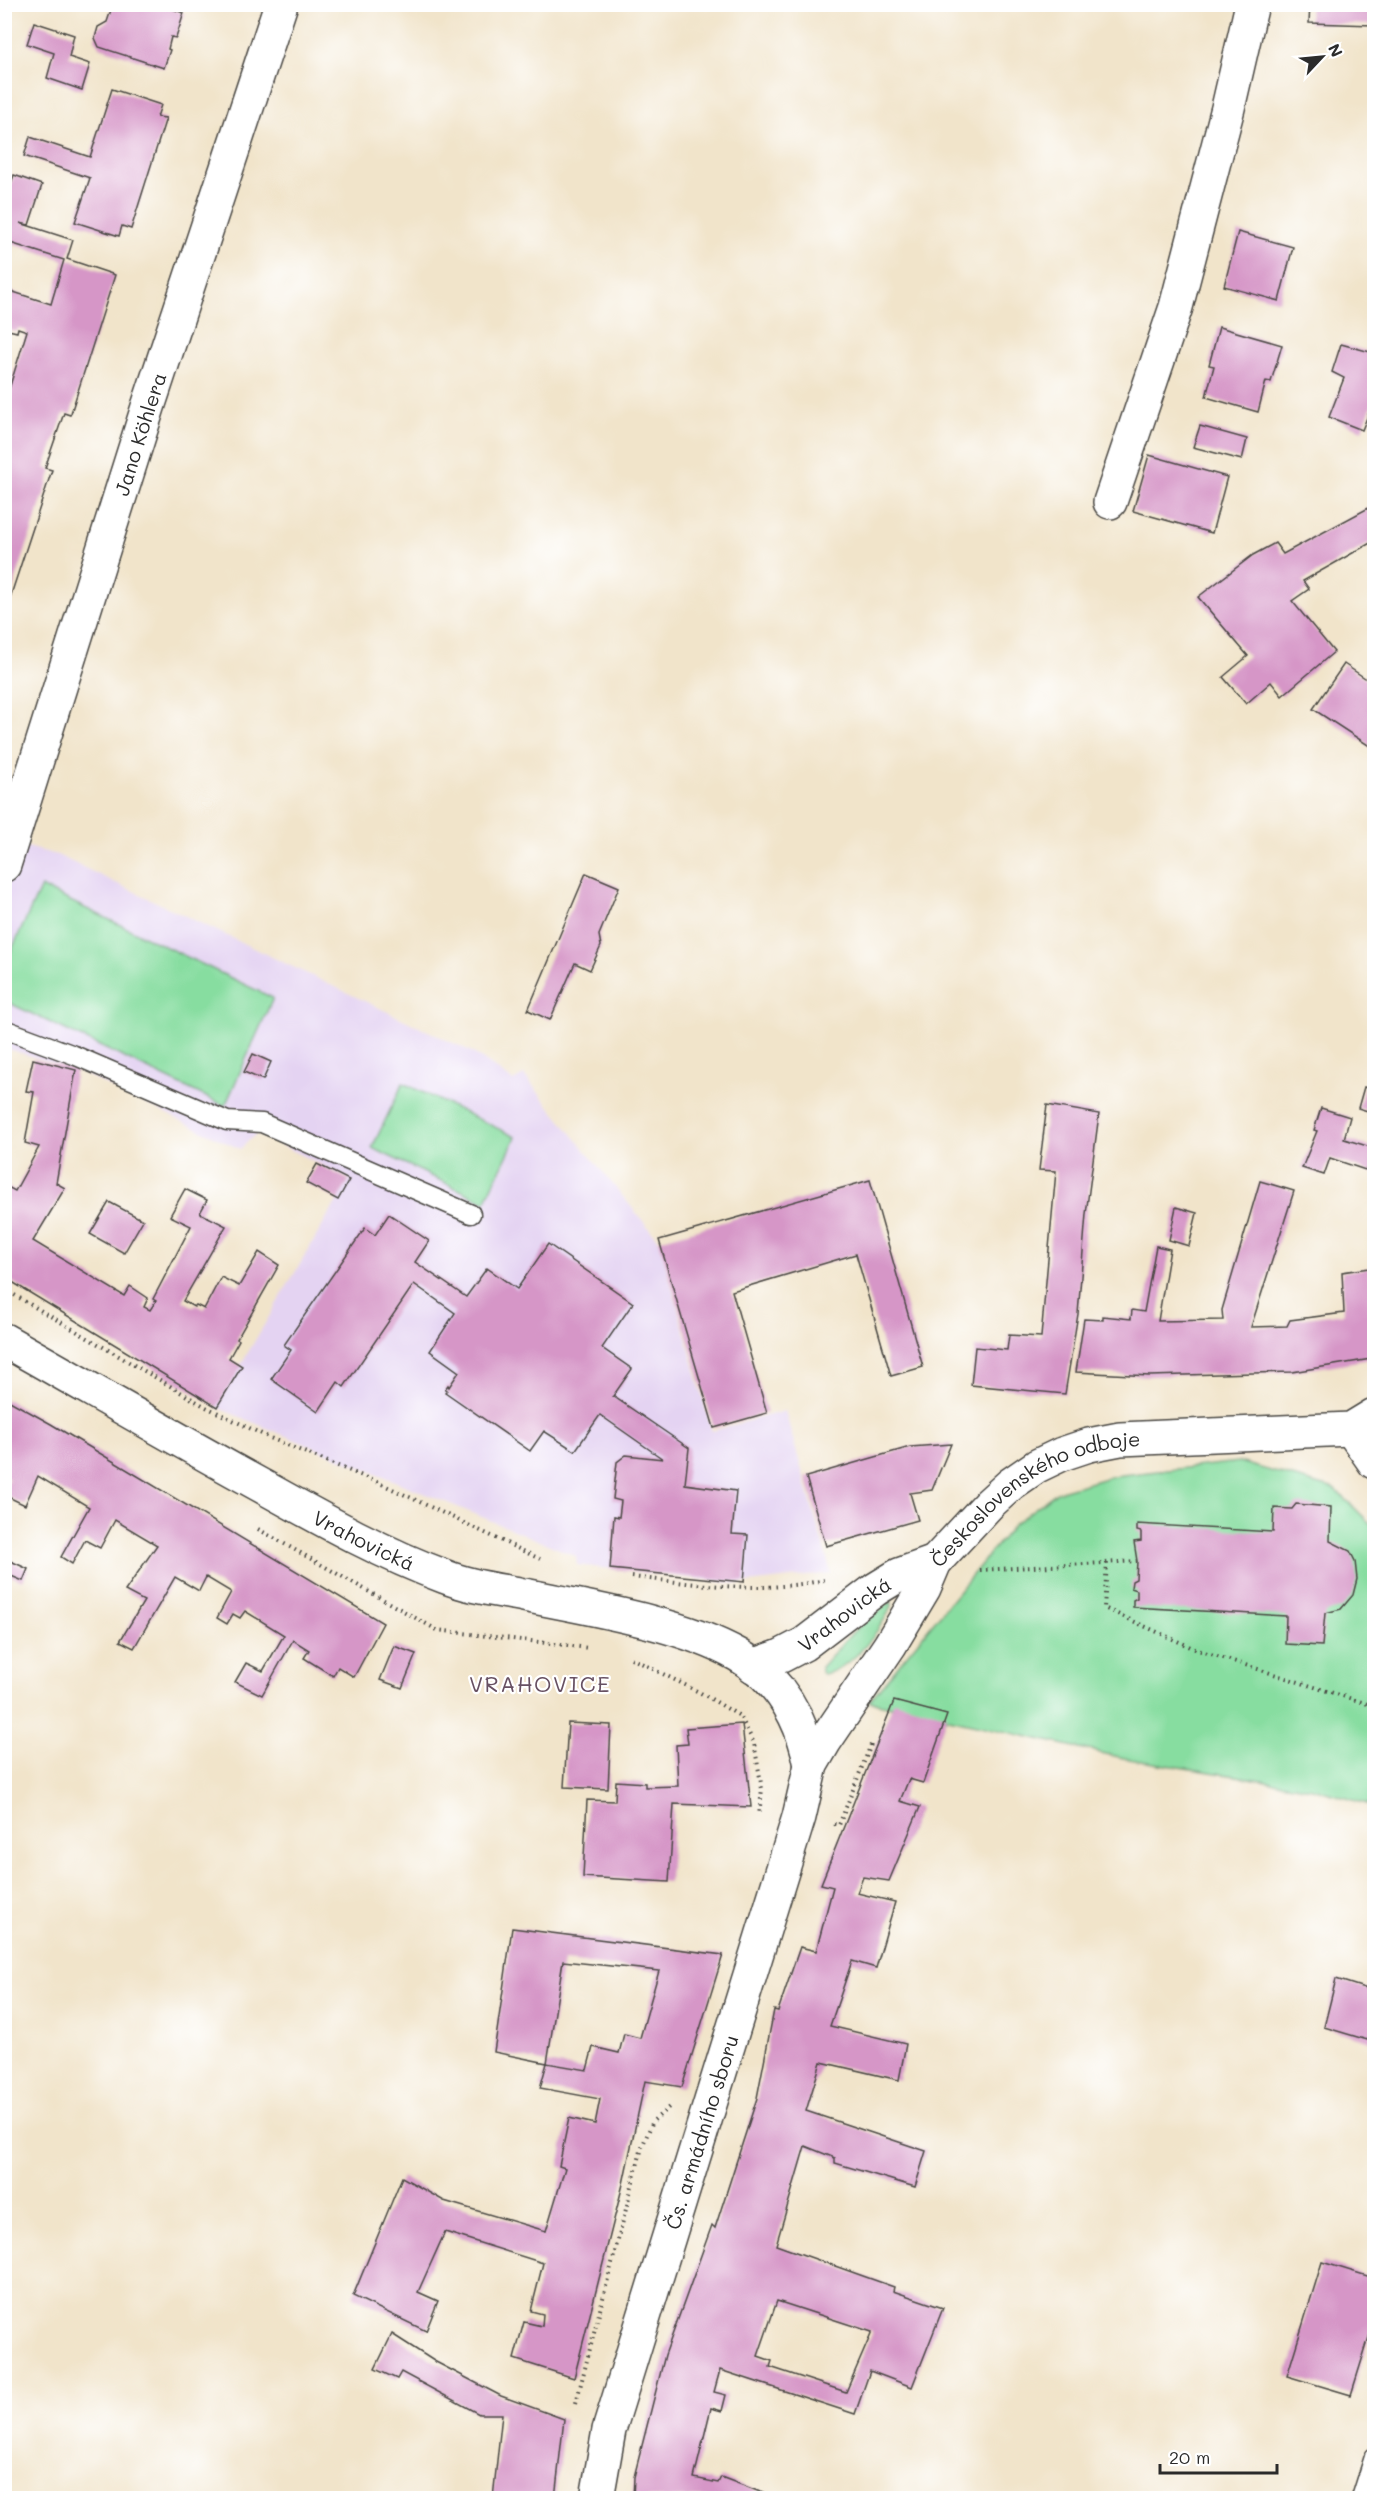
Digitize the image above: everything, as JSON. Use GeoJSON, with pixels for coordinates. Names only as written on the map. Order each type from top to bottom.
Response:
{"type":"FeatureCollection","features":[{"type":"Feature","properties":{"kind":"street","name":"Jano Köhlera"},"geometry":{"type":"LineString","coordinates":[[4,865],[152,396],[281,4]]}},
{"type":"Feature","properties":{"kind":"street"},"geometry":{"type":"LineString","coordinates":[[1110,502],[1176,307],[1228,108],[1252,4]]}},
{"type":"Feature","properties":{"kind":"street","name":"Vrahovická"},"geometry":{"type":"LineString","coordinates":[[4,1340],[233,1470],[395,1557],[451,1579],[571,1604],[687,1634],[717,1645],[753,1666],[771,1681],[791,1706],[804,1732],[812,1765]]}},
{"type":"Feature","properties":{"kind":"street"},"geometry":{"type":"LineString","coordinates":[[1363,1422],[1374,1462]]}},
{"type":"Feature","properties":{"kind":"street","name":"Československého odboje"},"geometry":{"type":"LineString","coordinates":[[812,1765],[825,1741],[904,1622],[924,1588],[935,1562],[1011,1484],[1045,1462],[1089,1445],[1120,1439],[1363,1422]]}},
{"type":"Feature","properties":{"kind":"street","name":"Vrahovická"},"geometry":{"type":"LineString","coordinates":[[753,1666],[781,1656],[804,1644],[876,1589],[899,1575],[935,1562]]}},
{"type":"Feature","properties":{"kind":"street","name":"Čs. armádního sboru"},"geometry":{"type":"LineString","coordinates":[[597,2499],[609,2430],[799,1816],[812,1765]]}},
{"type":"Feature","properties":{"kind":"lane"},"geometry":{"type":"LineString","coordinates":[[4,1029],[74,1055],[227,1121],[262,1123],[471,1214]]}},
{"type":"Feature","properties":{"kind":"lane"},"geometry":{"type":"LineString","coordinates":[[1360,2499],[1374,2457]]}},
{"type":"Feature","properties":{"kind":"path"},"geometry":{"type":"LineString","coordinates":[[4,1289],[206,1407],[270,1438],[384,1485],[548,1563]]}},
{"type":"Feature","properties":{"kind":"path"},"geometry":{"type":"LineString","coordinates":[[980,1570],[1137,1561]]}},
{"type":"Feature","properties":{"kind":"path"},"geometry":{"type":"LineString","coordinates":[[1107,1563],[1104,1608],[1195,1649],[1374,1706]]}},
{"type":"Feature","properties":{"kind":"path"},"geometry":{"type":"LineString","coordinates":[[623,1576],[711,1586],[767,1588],[828,1579]]}},
{"type":"Feature","properties":{"kind":"path"},"geometry":{"type":"LineString","coordinates":[[760,1808],[839,1825],[874,1734]]}},
{"type":"Feature","properties":{"kind":"shaded area"},"geometry":{"type":"Polygon","coordinates":[[[20,845],[57,855],[472,1052],[513,1081],[524,1075],[659,1241],[712,1431],[785,1411],[831,1573],[740,1584],[577,1565],[576,1556],[216,1407],[350,1179],[257,1133],[240,1149],[76,1070],[5,1048],[5,892],[20,845]]]}},
{"type":"Feature","properties":{"kind":"green space"},"geometry":{"type":"Polygon","coordinates":[[[41,887],[273,998],[225,1106],[5,1001],[5,964],[41,887]]]}},
{"type":"Feature","properties":{"kind":"green space"},"geometry":{"type":"Polygon","coordinates":[[[403,1083],[516,1137],[485,1202],[372,1148],[403,1083]]]}},
{"type":"Feature","properties":{"kind":"green space"},"geometry":{"type":"Polygon","coordinates":[[[1239,1462],[1335,1489],[1374,1527],[1374,1806],[1312,1788],[1128,1759],[869,1701],[1014,1524],[1057,1492],[1113,1476],[1239,1462]]]}},
{"type":"Feature","properties":{"kind":"green space"},"geometry":{"type":"Polygon","coordinates":[[[891,1601],[892,1606],[880,1627],[864,1647],[846,1664],[824,1674],[821,1672],[821,1667],[853,1632],[891,1601]]]}},
{"type":"Feature","properties":{"kind":"building"},"geometry":{"type":"Polygon","coordinates":[[[113,4],[158,4],[184,13],[176,38],[171,37],[168,49],[170,50],[164,68],[99,47],[95,38],[98,27],[107,22],[113,4]]]}},
{"type":"Feature","properties":{"kind":"building"},"geometry":{"type":"Polygon","coordinates":[[[1310,4],[1374,4],[1374,25],[1309,23],[1310,4]]]}},
{"type":"Feature","properties":{"kind":"building"},"geometry":{"type":"Polygon","coordinates":[[[34,22],[74,35],[69,57],[90,64],[82,90],[47,78],[54,53],[27,44],[34,22]]]}},
{"type":"Feature","properties":{"kind":"building"},"geometry":{"type":"Polygon","coordinates":[[[112,89],[161,105],[157,117],[166,118],[131,229],[122,226],[119,236],[75,222],[90,178],[24,156],[30,137],[90,157],[112,89]]]}},
{"type":"Feature","properties":{"kind":"building"},"geometry":{"type":"Polygon","coordinates":[[[14,175],[42,185],[29,225],[20,223],[73,240],[67,259],[115,275],[71,413],[70,415],[64,413],[45,468],[52,470],[5,613],[4,405],[27,331],[18,328],[17,332],[4,329],[4,289],[51,304],[64,260],[4,241],[11,220],[4,218],[4,203],[14,175]]]}},
{"type":"Feature","properties":{"kind":"building"},"geometry":{"type":"Polygon","coordinates":[[[1238,232],[1293,247],[1279,301],[1224,286],[1238,232]]]}},
{"type":"Feature","properties":{"kind":"building"},"geometry":{"type":"Polygon","coordinates":[[[1219,327],[1282,345],[1271,382],[1266,381],[1258,412],[1206,397],[1214,366],[1209,365],[1219,327]]]}},
{"type":"Feature","properties":{"kind":"building"},"geometry":{"type":"Polygon","coordinates":[[[1341,344],[1374,353],[1374,400],[1362,430],[1329,417],[1344,378],[1332,372],[1341,344]]]}},
{"type":"Feature","properties":{"kind":"building"},"geometry":{"type":"Polygon","coordinates":[[[1200,426],[1247,439],[1242,460],[1193,447],[1200,426]]]}},
{"type":"Feature","properties":{"kind":"building"},"geometry":{"type":"Polygon","coordinates":[[[1149,455],[1227,477],[1212,533],[1133,511],[1149,455]]]}},
{"type":"Feature","properties":{"kind":"building"},"geometry":{"type":"Polygon","coordinates":[[[1374,505],[1374,541],[1303,581],[1309,589],[1292,601],[1334,652],[1282,696],[1271,682],[1246,704],[1223,677],[1248,656],[1198,597],[1253,555],[1275,543],[1283,554],[1374,505]]]}},
{"type":"Feature","properties":{"kind":"building"},"geometry":{"type":"Polygon","coordinates":[[[1344,664],[1371,682],[1374,677],[1374,743],[1371,747],[1313,709],[1344,664]]]}},
{"type":"Feature","properties":{"kind":"building"},"geometry":{"type":"Polygon","coordinates":[[[586,873],[619,887],[599,935],[601,946],[590,970],[575,963],[550,1020],[528,1010],[586,873]]]}},
{"type":"Feature","properties":{"kind":"building"},"geometry":{"type":"Polygon","coordinates":[[[253,1054],[271,1062],[263,1080],[244,1072],[253,1054]]]}},
{"type":"Feature","properties":{"kind":"building"},"geometry":{"type":"Polygon","coordinates":[[[33,1059],[76,1070],[56,1183],[65,1188],[33,1241],[124,1296],[130,1286],[148,1298],[144,1307],[150,1310],[156,1301],[153,1299],[191,1226],[170,1216],[185,1189],[207,1200],[200,1213],[226,1226],[183,1301],[204,1309],[221,1277],[239,1286],[259,1252],[279,1265],[237,1339],[239,1340],[229,1358],[242,1366],[217,1407],[4,1277],[4,1185],[15,1191],[39,1147],[25,1143],[34,1092],[26,1091],[33,1059]]]}},
{"type":"Feature","properties":{"kind":"building"},"geometry":{"type":"Polygon","coordinates":[[[1364,1087],[1374,1090],[1374,1113],[1358,1108],[1364,1087]]]}},
{"type":"Feature","properties":{"kind":"building"},"geometry":{"type":"Polygon","coordinates":[[[1047,1105],[1099,1114],[1086,1214],[1078,1314],[1065,1394],[971,1385],[975,1347],[1007,1350],[1009,1335],[1041,1337],[1056,1171],[1039,1170],[1047,1105]]]}},
{"type":"Feature","properties":{"kind":"building"},"geometry":{"type":"Polygon","coordinates":[[[1321,1108],[1350,1117],[1344,1139],[1374,1148],[1374,1173],[1330,1158],[1324,1175],[1302,1168],[1317,1131],[1314,1130],[1321,1108]]]}},
{"type":"Feature","properties":{"kind":"building"},"geometry":{"type":"Polygon","coordinates":[[[317,1164],[349,1180],[338,1200],[306,1183],[317,1164]]]}},
{"type":"Feature","properties":{"kind":"building"},"geometry":{"type":"Polygon","coordinates":[[[870,1180],[923,1367],[891,1376],[856,1254],[732,1291],[767,1413],[714,1428],[659,1240],[870,1180]]]}},
{"type":"Feature","properties":{"kind":"building"},"geometry":{"type":"Polygon","coordinates":[[[1260,1181],[1294,1191],[1251,1327],[1287,1326],[1290,1320],[1344,1313],[1342,1272],[1369,1268],[1374,1305],[1374,1354],[1371,1359],[1292,1372],[1150,1376],[1076,1372],[1084,1319],[1103,1320],[1103,1316],[1131,1319],[1132,1310],[1144,1312],[1156,1246],[1170,1249],[1158,1321],[1223,1320],[1222,1310],[1260,1181]]]}},
{"type":"Feature","properties":{"kind":"building"},"geometry":{"type":"Polygon","coordinates":[[[109,1202],[143,1220],[124,1253],[90,1234],[109,1202]]]}},
{"type":"Feature","properties":{"kind":"building"},"geometry":{"type":"Polygon","coordinates":[[[1176,1207],[1197,1213],[1189,1246],[1169,1240],[1176,1207]]]}},
{"type":"Feature","properties":{"kind":"building"},"geometry":{"type":"Polygon","coordinates":[[[389,1214],[429,1241],[415,1262],[466,1297],[487,1268],[517,1289],[548,1244],[633,1303],[602,1348],[632,1369],[613,1396],[689,1448],[685,1484],[736,1491],[732,1534],[748,1535],[744,1582],[610,1569],[614,1516],[619,1517],[621,1501],[613,1499],[617,1462],[626,1455],[663,1459],[600,1415],[575,1451],[544,1431],[530,1451],[445,1392],[459,1372],[430,1351],[455,1313],[414,1284],[344,1387],[338,1382],[318,1412],[271,1379],[291,1350],[284,1345],[365,1228],[375,1235],[389,1214]]]}},
{"type":"Feature","properties":{"kind":"building"},"geometry":{"type":"Polygon","coordinates":[[[4,1400],[8,1400],[51,1424],[383,1623],[354,1677],[338,1667],[333,1676],[304,1658],[309,1650],[293,1640],[262,1695],[235,1682],[246,1663],[263,1671],[284,1635],[245,1611],[240,1618],[233,1614],[227,1624],[217,1618],[231,1592],[206,1577],[199,1591],[175,1577],[134,1648],[120,1641],[144,1601],[125,1591],[157,1545],[115,1520],[100,1548],[85,1540],[72,1564],[61,1557],[89,1507],[38,1476],[25,1505],[4,1495],[9,1479],[4,1476],[4,1400]]]}},
{"type":"Feature","properties":{"kind":"building"},"geometry":{"type":"Polygon","coordinates":[[[951,1444],[932,1490],[910,1493],[918,1520],[826,1546],[806,1477],[910,1447],[951,1444]]]}},
{"type":"Feature","properties":{"kind":"building"},"geometry":{"type":"Polygon","coordinates":[[[1296,1504],[1331,1507],[1330,1541],[1350,1551],[1355,1561],[1357,1579],[1353,1595],[1341,1609],[1325,1613],[1322,1646],[1285,1644],[1286,1616],[1133,1607],[1133,1600],[1137,1598],[1137,1590],[1131,1588],[1132,1581],[1136,1579],[1137,1561],[1134,1542],[1141,1541],[1141,1532],[1137,1531],[1137,1524],[1273,1532],[1274,1508],[1292,1509],[1296,1504]]]}},
{"type":"Feature","properties":{"kind":"building"},"geometry":{"type":"Polygon","coordinates":[[[4,1558],[28,1569],[23,1581],[4,1573],[4,1558]]]}},
{"type":"Feature","properties":{"kind":"building"},"geometry":{"type":"Polygon","coordinates":[[[394,1646],[416,1654],[402,1688],[380,1680],[394,1646]]]}},
{"type":"Feature","properties":{"kind":"building"},"geometry":{"type":"Polygon","coordinates":[[[894,1701],[947,1715],[923,1783],[909,1779],[900,1801],[920,1807],[889,1881],[863,1877],[857,1893],[895,1902],[876,1968],[852,1961],[830,2026],[906,2044],[899,2080],[821,2062],[806,2111],[926,2151],[915,2187],[835,2163],[835,2158],[805,2146],[776,2245],[894,2287],[893,2291],[943,2308],[912,2387],[870,2371],[855,2414],[720,2370],[714,2392],[726,2395],[722,2411],[711,2408],[694,2478],[718,2483],[721,2477],[776,2498],[633,2498],[634,2477],[665,2355],[712,2225],[715,2228],[757,2098],[774,2010],[778,2011],[800,1947],[816,1951],[833,1887],[821,1884],[894,1701]],[[777,2301],[758,2356],[772,2361],[770,2367],[846,2392],[872,2332],[777,2301]]]}},
{"type":"Feature","properties":{"kind":"building"},"geometry":{"type":"Polygon","coordinates":[[[568,1723],[611,1725],[608,1789],[564,1787],[568,1723]]]}},
{"type":"Feature","properties":{"kind":"building"},"geometry":{"type":"Polygon","coordinates":[[[742,1724],[751,1807],[674,1804],[669,1882],[583,1877],[587,1800],[615,1801],[616,1781],[645,1783],[645,1787],[678,1786],[676,1745],[688,1744],[686,1728],[742,1724]]]}},
{"type":"Feature","properties":{"kind":"building"},"geometry":{"type":"Polygon","coordinates":[[[512,1928],[723,1955],[682,2087],[645,2081],[623,2184],[574,2378],[514,2359],[524,2322],[542,2326],[543,2314],[531,2311],[543,2263],[445,2232],[418,2292],[438,2301],[426,2331],[353,2296],[402,2177],[444,2201],[546,2231],[565,2168],[559,2166],[569,2118],[595,2124],[600,2099],[540,2088],[547,2063],[494,2052],[512,1928]],[[563,1961],[547,2063],[587,2070],[593,2047],[619,2053],[624,2034],[640,2038],[659,1971],[563,1961]]]}},
{"type":"Feature","properties":{"kind":"building"},"geometry":{"type":"Polygon","coordinates":[[[1336,1979],[1374,1991],[1374,2042],[1324,2027],[1336,1979]]]}},
{"type":"Feature","properties":{"kind":"building"},"geometry":{"type":"Polygon","coordinates":[[[1322,2262],[1374,2278],[1374,2321],[1351,2395],[1287,2376],[1322,2262]]]}},
{"type":"Feature","properties":{"kind":"building"},"geometry":{"type":"Polygon","coordinates":[[[392,2334],[434,2361],[501,2396],[564,2419],[555,2498],[493,2498],[502,2414],[479,2414],[401,2372],[397,2379],[375,2369],[392,2334]]]}},
{"type":"Feature","properties":{"kind":"district","name":"VRAHOVICE"},"geometry":{"type":"Point","coordinates":[540,1683]}}]}
